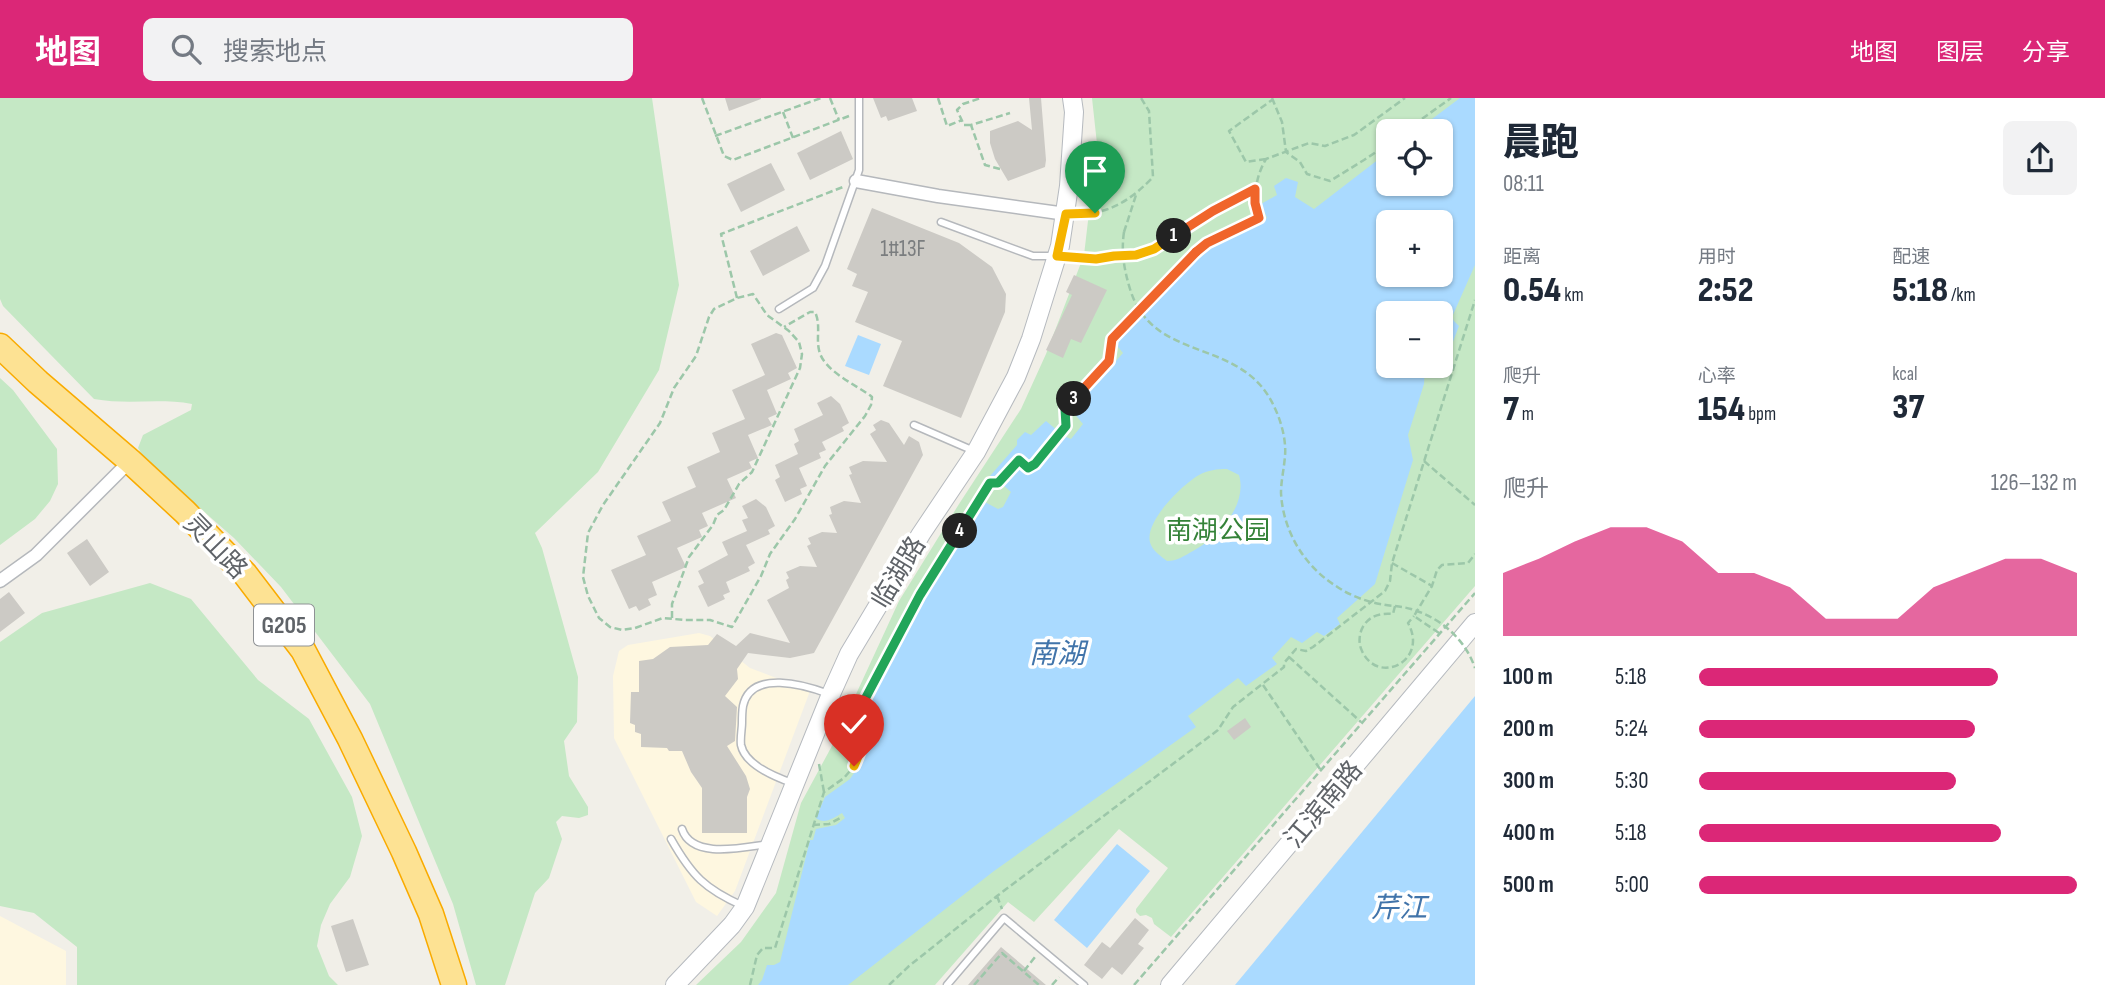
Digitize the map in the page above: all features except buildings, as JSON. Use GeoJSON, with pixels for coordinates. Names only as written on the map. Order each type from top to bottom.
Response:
{"type":"FeatureCollection","features":[{"type":"Feature","properties":{"kind":"highway","name":"灵山路"},"geometry":{"type":"LineString","coordinates":[[0,346],[185,512],[245,574],[303,650],[350,739],[404,852],[431,914],[454,985]]}},
{"type":"Feature","properties":{"kind":"street","name":"临湖路"},"geometry":{"type":"LineString","coordinates":[[675,985],[732,925],[745,907],[849,654],[920,534],[976,452],[1016,377],[1057,256],[1066,214],[1074,112],[1072,98]]}},
{"type":"Feature","properties":{"kind":"street"},"geometry":{"type":"LineString","coordinates":[[856,181],[1066,214]]}},
{"type":"Feature","properties":{"kind":"street"},"geometry":{"type":"LineString","coordinates":[[0,581],[36,555],[130,461]]}},
{"type":"Feature","properties":{"kind":"street","name":"江滨南路"},"geometry":{"type":"LineString","coordinates":[[1170,985],[1475,622]]}},
{"type":"Feature","properties":{"kind":"lane"},"geometry":{"type":"LineString","coordinates":[[779,309],[807,293],[819,278],[856,181],[859,170],[859,98]]}},
{"type":"Feature","properties":{"kind":"lane"},"geometry":{"type":"LineString","coordinates":[[941,222],[1033,256],[1057,256]]}},
{"type":"Feature","properties":{"kind":"lane"},"geometry":{"type":"LineString","coordinates":[[914,425],[976,452]]}},
{"type":"Feature","properties":{"kind":"lane"},"geometry":{"type":"LineString","coordinates":[[794,783],[756,765],[745,755],[741,745],[743,705],[748,694],[756,688],[775,682],[814,688],[831,694]]}},
{"type":"Feature","properties":{"kind":"lane"},"geometry":{"type":"LineString","coordinates":[[682,829],[684,836],[698,847],[733,848],[771,844]]}},
{"type":"Feature","properties":{"kind":"lane"},"geometry":{"type":"LineString","coordinates":[[671,839],[685,864],[705,886],[745,907]]}},
{"type":"Feature","properties":{"kind":"lane"},"geometry":{"type":"LineString","coordinates":[[947,985],[1004,918],[1084,985]]}},
{"type":"Feature","properties":{"kind":"path"},"geometry":{"type":"LineString","coordinates":[[702,98],[724,156],[733,160],[859,112]]}},
{"type":"Feature","properties":{"kind":"path"},"geometry":{"type":"LineString","coordinates":[[715,136],[821,98]]}},
{"type":"Feature","properties":{"kind":"path"},"geometry":{"type":"LineString","coordinates":[[830,98],[839,120]]}},
{"type":"Feature","properties":{"kind":"path"},"geometry":{"type":"LineString","coordinates":[[938,98],[947,126],[962,120]]}},
{"type":"Feature","properties":{"kind":"path"},"geometry":{"type":"LineString","coordinates":[[981,98],[963,104],[957,110],[964,125],[1010,113]]}},
{"type":"Feature","properties":{"kind":"path"},"geometry":{"type":"LineString","coordinates":[[1066,214],[1095,213],[1118,205],[1137,194],[1153,177],[1149,111],[1141,98]]}},
{"type":"Feature","properties":{"kind":"path"},"geometry":{"type":"LineString","coordinates":[[1376,152],[1331,181],[1307,174],[1300,162],[1286,152],[1282,122],[1273,99],[1229,131],[1246,162],[1266,159],[1286,152],[1309,143],[1325,146],[1354,135],[1405,98]]}},
{"type":"Feature","properties":{"kind":"path"},"geometry":{"type":"LineString","coordinates":[[1422,119],[1451,98]]}},
{"type":"Feature","properties":{"kind":"path"},"geometry":{"type":"LineString","coordinates":[[783,111],[793,138]]}},
{"type":"Feature","properties":{"kind":"path"},"geometry":{"type":"LineString","coordinates":[[971,125],[985,165],[1000,169]]}},
{"type":"Feature","properties":{"kind":"path"},"geometry":{"type":"LineString","coordinates":[[841,720],[858,712],[920,595],[990,483],[998,483],[1019,460],[1028,468],[1035,464],[1066,426],[1065,409],[1109,361],[1112,339],[1193,255],[1207,243],[1259,218],[1255,189],[1266,159]]}},
{"type":"Feature","properties":{"kind":"path"},"geometry":{"type":"LineString","coordinates":[[737,298],[721,234],[801,205],[856,181]]}},
{"type":"Feature","properties":{"kind":"path"},"geometry":{"type":"LineString","coordinates":[[1057,256],[1096,259],[1136,255],[1154,249],[1213,211],[1255,189]]}},
{"type":"Feature","properties":{"kind":"path"},"geometry":{"type":"LineString","coordinates":[[1137,194],[1124,232],[1121,251],[1132,297],[1149,324],[1168,338],[1219,356],[1243,370],[1262,387],[1275,408],[1283,434],[1285,453],[1281,493],[1289,531],[1301,552],[1314,569],[1352,596],[1381,605],[1410,608],[1441,622],[1463,643],[1475,668]]}},
{"type":"Feature","properties":{"kind":"path"},"geometry":{"type":"LineString","coordinates":[[672,618],[672,604],[689,556],[713,525],[717,515],[724,510],[738,484],[752,472],[800,368],[802,354],[799,342],[767,315],[753,294],[714,309],[696,356],[674,388],[660,423],[603,505],[587,533],[583,577],[588,596],[599,618],[610,627],[622,630],[663,618],[672,618],[710,620],[732,627],[761,576],[770,554],[795,519],[825,466],[871,405],[872,397],[839,375],[819,352],[819,320],[815,312],[810,312],[784,327]]}},
{"type":"Feature","properties":{"kind":"path"},"geometry":{"type":"LineString","coordinates":[[889,985],[918,958],[1218,730],[1233,707],[1284,667],[1284,663],[1296,649],[1306,651],[1313,647],[1385,591],[1475,300]]}},
{"type":"Feature","properties":{"kind":"path"},"geometry":{"type":"LineString","coordinates":[[1424,461],[1475,505]]}},
{"type":"Feature","properties":{"kind":"path"},"geometry":{"type":"LineString","coordinates":[[1395,606],[1393,614],[1384,613],[1367,621],[1359,637],[1363,655],[1377,666],[1395,667],[1409,656],[1414,640],[1408,623],[1432,586],[1439,567],[1468,563],[1475,554]]}},
{"type":"Feature","properties":{"kind":"path"},"geometry":{"type":"LineString","coordinates":[[1392,563],[1432,586]]}},
{"type":"Feature","properties":{"kind":"path"},"geometry":{"type":"LineString","coordinates":[[1134,985],[1475,593]]}},
{"type":"Feature","properties":{"kind":"path"},"geometry":{"type":"LineString","coordinates":[[1414,616],[1439,634]]}},
{"type":"Feature","properties":{"kind":"path"},"geometry":{"type":"LineString","coordinates":[[1289,657],[1361,722]]}},
{"type":"Feature","properties":{"kind":"path"},"geometry":{"type":"LineString","coordinates":[[1262,684],[1320,769]]}},
{"type":"Feature","properties":{"kind":"path"},"geometry":{"type":"LineString","coordinates":[[824,792],[844,778],[860,753],[863,737],[858,712]]}},
{"type":"Feature","properties":{"kind":"path"},"geometry":{"type":"LineString","coordinates":[[750,985],[757,955],[763,948],[775,948],[824,792],[819,764]]}},
{"type":"Feature","properties":{"kind":"path"},"geometry":{"type":"LineString","coordinates":[[813,825],[830,824],[842,817]]}},
{"type":"Feature","properties":{"kind":"path"},"geometry":{"type":"LineString","coordinates":[[998,896],[1004,918]]}},
{"type":"Feature","properties":{"kind":"path"},"geometry":{"type":"LineString","coordinates":[[1023,971],[1042,949]]}},
{"type":"Feature","properties":{"kind":"path"},"geometry":{"type":"LineString","coordinates":[[974,985],[1002,953],[1040,985]]}},
{"type":"Feature","properties":{"kind":"shaded area"},"geometry":{"type":"Polygon","coordinates":[[[699,633],[710,636],[750,668],[810,691],[735,891],[717,916],[696,902],[614,738],[613,676],[619,651],[628,645],[699,633]]]}},
{"type":"Feature","properties":{"kind":"shaded area"},"geometry":{"type":"Polygon","coordinates":[[[0,916],[66,951],[66,985],[0,985],[0,916]]]}},
{"type":"Feature","properties":{"kind":"green space"},"geometry":{"type":"Polygon","coordinates":[[[0,98],[652,98],[679,285],[659,370],[598,472],[535,533],[542,548],[578,677],[577,722],[564,741],[569,776],[588,807],[588,815],[579,818],[562,816],[556,822],[562,839],[549,878],[535,893],[505,985],[476,985],[453,904],[370,704],[281,587],[234,538],[147,462],[138,448],[143,435],[191,410],[192,404],[94,399],[3,306],[0,299],[0,98]]]}},
{"type":"Feature","properties":{"kind":"green space","name":"南湖"},"geometry":{"type":"Polygon","coordinates":[[[1092,98],[1475,98],[1475,586],[1171,937],[1154,924],[1152,918],[1140,916],[1136,912],[1168,868],[1119,829],[1034,922],[1008,902],[935,985],[696,985],[741,942],[776,893],[801,803],[833,744],[899,601],[1021,409],[1046,354],[1084,255],[1097,144],[1092,98]]]}},
{"type":"Feature","properties":{"kind":"green space"},"geometry":{"type":"Polygon","coordinates":[[[0,378],[13,390],[57,449],[58,484],[50,501],[35,519],[0,545],[0,378]]]}},
{"type":"Feature","properties":{"kind":"green space"},"geometry":{"type":"Polygon","coordinates":[[[150,583],[191,599],[258,680],[309,719],[352,797],[362,836],[350,877],[330,904],[321,925],[317,946],[329,976],[338,985],[77,985],[77,947],[34,913],[0,906],[0,642],[42,613],[150,583]]]}},
{"type":"Feature","properties":{"kind":"water","name":"南湖"},"geometry":{"type":"Polygon","coordinates":[[[1460,98],[1475,98],[1475,265],[1453,315],[1453,301],[1376,301],[1376,378],[1424,378],[1408,435],[1413,460],[1375,584],[1337,618],[1340,624],[1324,636],[1317,632],[1302,643],[1291,637],[1272,658],[1277,664],[1246,686],[1238,678],[1188,716],[1196,727],[994,871],[848,985],[758,985],[767,965],[780,962],[810,840],[813,840],[816,829],[836,825],[845,818],[842,813],[826,821],[816,818],[825,797],[850,779],[862,761],[867,740],[863,710],[913,615],[983,501],[998,509],[1003,507],[1011,492],[1003,485],[1018,466],[1029,474],[1066,437],[1071,439],[1083,424],[1072,411],[1123,353],[1115,343],[1205,250],[1267,218],[1261,204],[1277,195],[1274,186],[1286,178],[1298,182],[1295,197],[1314,209],[1376,161],[1376,196],[1453,196],[1453,119],[1432,119],[1460,98]],[[1227,469],[1209,471],[1192,480],[1174,496],[1152,526],[1151,545],[1156,552],[1167,561],[1174,560],[1212,538],[1235,509],[1241,487],[1239,475],[1227,469]]]}},
{"type":"Feature","properties":{"kind":"water","name":"南湖"},"geometry":{"type":"Polygon","coordinates":[[[1453,319],[1459,326],[1453,342],[1453,319]]]}},
{"type":"Feature","properties":{"kind":"water"},"geometry":{"type":"Polygon","coordinates":[[[858,335],[881,344],[869,375],[845,366],[858,335]]]}},
{"type":"Feature","properties":{"kind":"water"},"geometry":{"type":"Polygon","coordinates":[[[1046,421],[1058,431],[1029,464],[1019,456],[997,479],[990,476],[1025,432],[1031,435],[1046,421]]]}},
{"type":"Feature","properties":{"kind":"water","name":"芹江"},"geometry":{"type":"Polygon","coordinates":[[[1475,696],[1475,985],[1235,985],[1475,696]]]}},
{"type":"Feature","properties":{"kind":"water"},"geometry":{"type":"Polygon","coordinates":[[[1117,844],[1150,871],[1087,948],[1054,920],[1117,844]]]}},
{"type":"Feature","properties":{"kind":"route"},"geometry":{"type":"LineString","coordinates":[[854,766],[863,737],[858,712],[920,595],[990,483],[998,483],[1019,460],[1028,468],[1035,464],[1066,426],[1065,409],[1109,361],[1112,339],[1193,255],[1207,243],[1259,218],[1255,189],[1213,211],[1154,249],[1136,255],[1096,259],[1057,256],[1066,214],[1095,213]]}},
{"type":"Feature","properties":{"kind":"park label","name":"南湖公园"},"geometry":{"type":"Point","coordinates":[1218,530]}}]}
